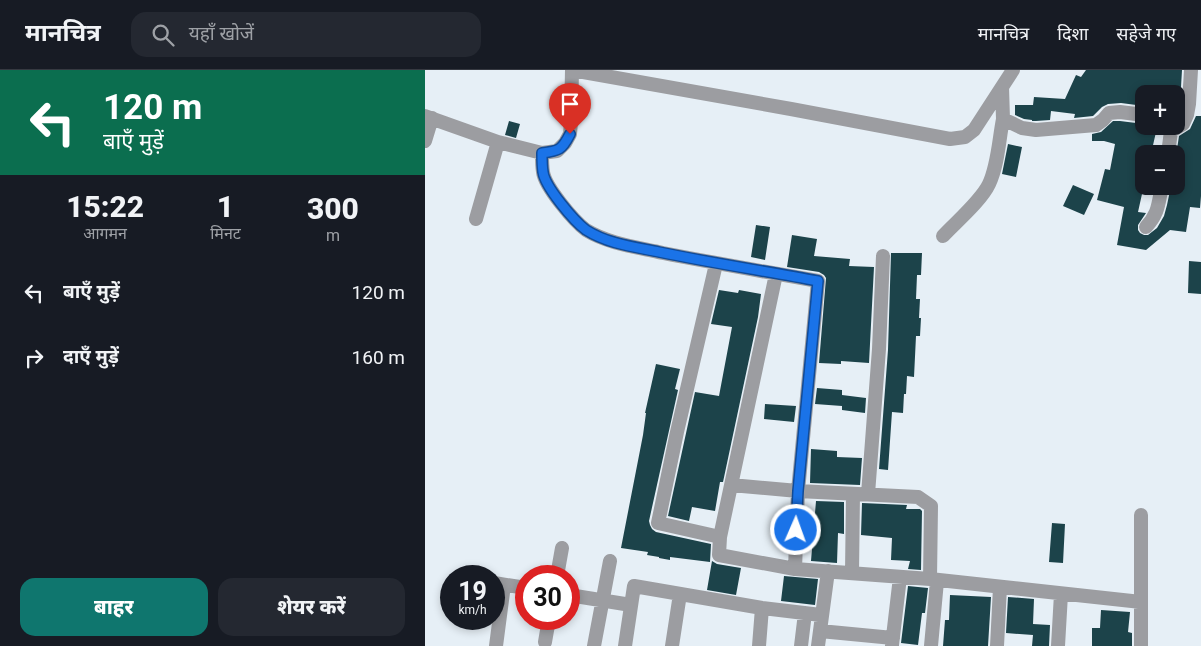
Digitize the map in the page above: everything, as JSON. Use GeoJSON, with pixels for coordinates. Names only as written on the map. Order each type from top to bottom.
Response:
{"type":"FeatureCollection","features":[{"type":"Feature","properties":{"kind":"street"},"geometry":{"type":"LineString","coordinates":[[425,141],[428,117],[498,142],[542,153],[557,151],[565,144],[570,134],[572,70],[791,108],[950,139],[965,137],[973,130],[1013,70]]}},
{"type":"Feature","properties":{"kind":"street"},"geometry":{"type":"LineString","coordinates":[[1185,117],[1195,104],[1191,70]]}},
{"type":"Feature","properties":{"kind":"street"},"geometry":{"type":"LineString","coordinates":[[943,236],[979,198],[989,184],[995,166],[1003,119],[1002,87]]}},
{"type":"Feature","properties":{"kind":"street"},"geometry":{"type":"LineString","coordinates":[[1003,119],[1022,128],[1036,130],[1096,125],[1109,113],[1135,114]]}},
{"type":"Feature","properties":{"kind":"street"},"geometry":{"type":"LineString","coordinates":[[476,219],[498,142]]}},
{"type":"Feature","properties":{"kind":"street"},"geometry":{"type":"LineString","coordinates":[[542,153],[543,173],[547,184],[574,219],[601,238],[620,244],[716,264],[818,281],[798,491],[795,569]]}},
{"type":"Feature","properties":{"kind":"street"},"geometry":{"type":"LineString","coordinates":[[1146,227],[1156,214],[1160,195]]}},
{"type":"Feature","properties":{"kind":"street"},"geometry":{"type":"LineString","coordinates":[[868,494],[879,349],[883,256]]}},
{"type":"Feature","properties":{"kind":"street"},"geometry":{"type":"LineString","coordinates":[[716,264],[658,523],[720,537]]}},
{"type":"Feature","properties":{"kind":"street"},"geometry":{"type":"LineString","coordinates":[[776,274],[720,537],[719,555],[795,569],[900,576],[1141,602]]}},
{"type":"Feature","properties":{"kind":"street"},"geometry":{"type":"LineString","coordinates":[[731,485],[798,491],[918,497],[931,506],[933,580],[931,646]]}},
{"type":"Feature","properties":{"kind":"street"},"geometry":{"type":"LineString","coordinates":[[852,573],[853,494]]}},
{"type":"Feature","properties":{"kind":"street"},"geometry":{"type":"LineString","coordinates":[[1141,515],[1141,646]]}},
{"type":"Feature","properties":{"kind":"street"},"geometry":{"type":"LineString","coordinates":[[559,565],[562,548]]}},
{"type":"Feature","properties":{"kind":"street"},"geometry":{"type":"LineString","coordinates":[[594,646],[610,561]]}},
{"type":"Feature","properties":{"kind":"street"},"geometry":{"type":"LineString","coordinates":[[818,646],[828,571]]}},
{"type":"Feature","properties":{"kind":"street"},"geometry":{"type":"LineString","coordinates":[[820,630],[892,642],[900,576]]}},
{"type":"Feature","properties":{"kind":"street"},"geometry":{"type":"LineString","coordinates":[[625,646],[634,586],[821,616]]}},
{"type":"Feature","properties":{"kind":"street"},"geometry":{"type":"LineString","coordinates":[[997,646],[1000,587]]}},
{"type":"Feature","properties":{"kind":"street"},"geometry":{"type":"LineString","coordinates":[[672,646],[680,594]]}},
{"type":"Feature","properties":{"kind":"street"},"geometry":{"type":"LineString","coordinates":[[1058,646],[1061,594]]}},
{"type":"Feature","properties":{"kind":"street"},"geometry":{"type":"LineString","coordinates":[[580,597],[631,605]]}},
{"type":"Feature","properties":{"kind":"street"},"geometry":{"type":"LineString","coordinates":[[759,646],[762,608]]}},
{"type":"Feature","properties":{"kind":"street"},"geometry":{"type":"LineString","coordinates":[[801,646],[805,613]]}},
{"type":"Feature","properties":{"kind":"street"},"geometry":{"type":"LineString","coordinates":[[496,646],[497,630]]}},
{"type":"Feature","properties":{"kind":"street"},"geometry":{"type":"LineString","coordinates":[[545,642],[547,630]]}},
{"type":"Feature","properties":{"kind":"building"},"geometry":{"type":"Polygon","coordinates":[[[1086,70],[1182,70],[1181,85],[1135,85],[1135,105],[1108,104],[1093,116],[1074,118],[1075,114],[1051,111],[1050,120],[1032,121],[1015,115],[1015,105],[1033,105],[1034,97],[1065,99],[1076,75],[1081,77],[1086,70]]]}},
{"type":"Feature","properties":{"kind":"building"},"geometry":{"type":"Polygon","coordinates":[[[1196,116],[1201,116],[1200,208],[1190,207],[1186,232],[1170,230],[1146,250],[1117,245],[1124,207],[1097,200],[1105,169],[1110,170],[1115,144],[1104,141],[1092,141],[1092,134],[1101,132],[1113,121],[1120,121],[1135,123],[1135,135],[1155,135],[1153,145],[1135,145],[1135,195],[1142,195],[1138,212],[1146,213],[1138,225],[1138,230],[1144,235],[1148,235],[1157,228],[1164,216],[1169,195],[1185,195],[1185,145],[1178,145],[1179,136],[1185,135],[1185,132],[1190,129],[1196,116]]]}},
{"type":"Feature","properties":{"kind":"building"},"geometry":{"type":"Polygon","coordinates":[[[509,121],[520,124],[516,138],[505,135],[509,121]]]}},
{"type":"Feature","properties":{"kind":"building"},"geometry":{"type":"Polygon","coordinates":[[[1008,144],[1022,147],[1016,177],[1002,174],[1008,144]]]}},
{"type":"Feature","properties":{"kind":"building"},"geometry":{"type":"Polygon","coordinates":[[[1073,185],[1094,194],[1084,215],[1063,206],[1073,185]]]}},
{"type":"Feature","properties":{"kind":"building"},"geometry":{"type":"Polygon","coordinates":[[[756,225],[770,227],[765,260],[751,257],[756,225]]]}},
{"type":"Feature","properties":{"kind":"building"},"geometry":{"type":"Polygon","coordinates":[[[792,235],[817,239],[814,256],[850,259],[849,266],[874,267],[869,363],[841,361],[841,364],[819,363],[826,278],[819,272],[787,267],[792,235]]]}},
{"type":"Feature","properties":{"kind":"building"},"geometry":{"type":"Polygon","coordinates":[[[891,253],[922,253],[921,275],[917,275],[916,299],[920,299],[919,318],[921,318],[920,336],[916,336],[914,377],[907,376],[903,413],[892,412],[888,470],[879,469],[888,350],[891,253]]]}},
{"type":"Feature","properties":{"kind":"building"},"geometry":{"type":"Polygon","coordinates":[[[1189,261],[1201,262],[1201,294],[1188,293],[1189,261]]]}},
{"type":"Feature","properties":{"kind":"building"},"geometry":{"type":"Polygon","coordinates":[[[719,290],[738,293],[739,290],[761,294],[758,317],[723,482],[720,482],[715,511],[692,507],[689,521],[668,516],[695,392],[719,396],[732,327],[711,324],[719,290]]]}},
{"type":"Feature","properties":{"kind":"building"},"geometry":{"type":"Polygon","coordinates":[[[656,364],[680,369],[675,389],[678,390],[649,521],[650,525],[656,532],[711,544],[710,562],[670,557],[670,560],[647,555],[648,552],[621,548],[643,435],[645,413],[656,364]]]}},
{"type":"Feature","properties":{"kind":"building"},"geometry":{"type":"Polygon","coordinates":[[[817,388],[842,390],[842,395],[866,398],[865,413],[842,410],[842,406],[815,404],[817,388]]]}},
{"type":"Feature","properties":{"kind":"building"},"geometry":{"type":"Polygon","coordinates":[[[765,404],[796,406],[794,422],[764,419],[765,404]]]}},
{"type":"Feature","properties":{"kind":"building"},"geometry":{"type":"Polygon","coordinates":[[[811,449],[837,451],[837,457],[862,458],[860,485],[810,483],[811,449]]]}},
{"type":"Feature","properties":{"kind":"building"},"geometry":{"type":"Polygon","coordinates":[[[816,501],[844,502],[844,534],[838,533],[837,563],[811,561],[816,501]]]}},
{"type":"Feature","properties":{"kind":"building"},"geometry":{"type":"Polygon","coordinates":[[[862,503],[907,505],[906,509],[920,509],[922,511],[921,570],[908,569],[910,561],[891,560],[892,538],[861,535],[862,503]]]}},
{"type":"Feature","properties":{"kind":"building"},"geometry":{"type":"Polygon","coordinates":[[[1052,523],[1065,524],[1063,563],[1049,562],[1052,523]]]}},
{"type":"Feature","properties":{"kind":"building"},"geometry":{"type":"Polygon","coordinates":[[[712,561],[717,564],[741,568],[736,595],[707,590],[712,561]]]}},
{"type":"Feature","properties":{"kind":"building"},"geometry":{"type":"Polygon","coordinates":[[[784,576],[818,579],[815,605],[781,601],[784,576]]]}},
{"type":"Feature","properties":{"kind":"building"},"geometry":{"type":"Polygon","coordinates":[[[908,586],[928,588],[925,613],[922,613],[918,645],[901,643],[908,586]]]}},
{"type":"Feature","properties":{"kind":"building"},"geometry":{"type":"Polygon","coordinates":[[[950,595],[991,597],[988,646],[943,646],[945,620],[949,620],[950,595]]]}},
{"type":"Feature","properties":{"kind":"building"},"geometry":{"type":"Polygon","coordinates":[[[1008,597],[1034,599],[1033,624],[1050,625],[1049,646],[1032,646],[1033,635],[1006,633],[1008,597]]]}},
{"type":"Feature","properties":{"kind":"building"},"geometry":{"type":"Polygon","coordinates":[[[1101,610],[1130,612],[1128,632],[1132,633],[1132,646],[1092,646],[1092,628],[1100,628],[1101,610]]]}},
{"type":"Feature","properties":{"kind":"route"},"geometry":{"type":"LineString","coordinates":[[570,134],[565,144],[557,151],[542,153],[543,173],[547,184],[574,219],[601,238],[620,244],[716,264],[818,281],[796,530]]}}]}
